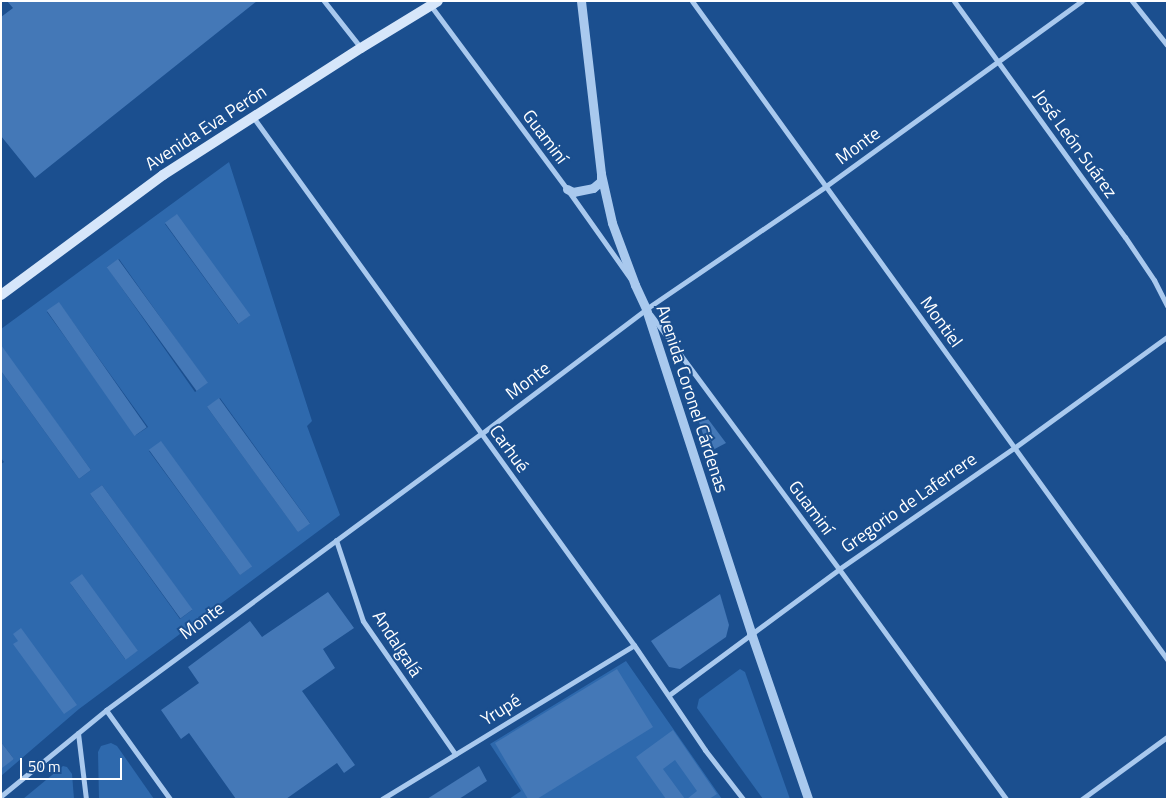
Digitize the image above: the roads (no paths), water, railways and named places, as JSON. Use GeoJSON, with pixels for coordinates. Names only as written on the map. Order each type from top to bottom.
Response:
{"type":"FeatureCollection","features":[{"type":"Feature","properties":{"kind":"main road","name":"Avenida Eva Perón"},"geometry":{"type":"LineString","coordinates":[[1,296],[163,175],[252,116],[435,4]]}},
{"type":"Feature","properties":{"kind":"street"},"geometry":{"type":"LineString","coordinates":[[324,1],[361,48]]}},
{"type":"Feature","properties":{"kind":"street","name":"Avenida Coronel Cárdenas"},"geometry":{"type":"LineString","coordinates":[[581,1],[601,174],[612,223],[635,285],[646,308],[751,633],[808,799]]}},
{"type":"Feature","properties":{"kind":"street","name":"Montiel"},"geometry":{"type":"LineString","coordinates":[[692,1],[1167,659]]}},
{"type":"Feature","properties":{"kind":"street","name":"José León Suárez"},"geometry":{"type":"LineString","coordinates":[[954,1],[1125,237],[1154,280],[1167,306]]}},
{"type":"Feature","properties":{"kind":"street","name":"Monte"},"geometry":{"type":"LineString","coordinates":[[1,796],[106,710],[481,434],[646,308],[826,186],[1082,1]]}},
{"type":"Feature","properties":{"kind":"street"},"geometry":{"type":"LineString","coordinates":[[1132,1],[1167,45]]}},
{"type":"Feature","properties":{"kind":"street","name":"Guaminí"},"geometry":{"type":"LineString","coordinates":[[435,4],[635,285]]}},
{"type":"Feature","properties":{"kind":"street","name":"Carhué"},"geometry":{"type":"LineString","coordinates":[[252,116],[634,645],[705,750],[743,799]]}},
{"type":"Feature","properties":{"kind":"street"},"geometry":{"type":"LineString","coordinates":[[567,189],[573,192],[593,188],[600,181],[601,174]]}},
{"type":"Feature","properties":{"kind":"street","name":"Guaminí"},"geometry":{"type":"LineString","coordinates":[[646,308],[839,568],[1006,799]]}},
{"type":"Feature","properties":{"kind":"street","name":"Gregorio de Laferrere"},"geometry":{"type":"LineString","coordinates":[[669,695],[839,568],[1014,448],[1167,337]]}},
{"type":"Feature","properties":{"kind":"street","name":"Andalgalá"},"geometry":{"type":"LineString","coordinates":[[336,540],[363,621],[455,754]]}},
{"type":"Feature","properties":{"kind":"street","name":"Yrupé"},"geometry":{"type":"LineString","coordinates":[[382,799],[634,645]]}},
{"type":"Feature","properties":{"kind":"street"},"geometry":{"type":"LineString","coordinates":[[106,710],[170,799]]}},
{"type":"Feature","properties":{"kind":"street"},"geometry":{"type":"LineString","coordinates":[[78,732],[86,799]]}},
{"type":"Feature","properties":{"kind":"street"},"geometry":{"type":"LineString","coordinates":[[1082,799],[1167,737]]}}]}
